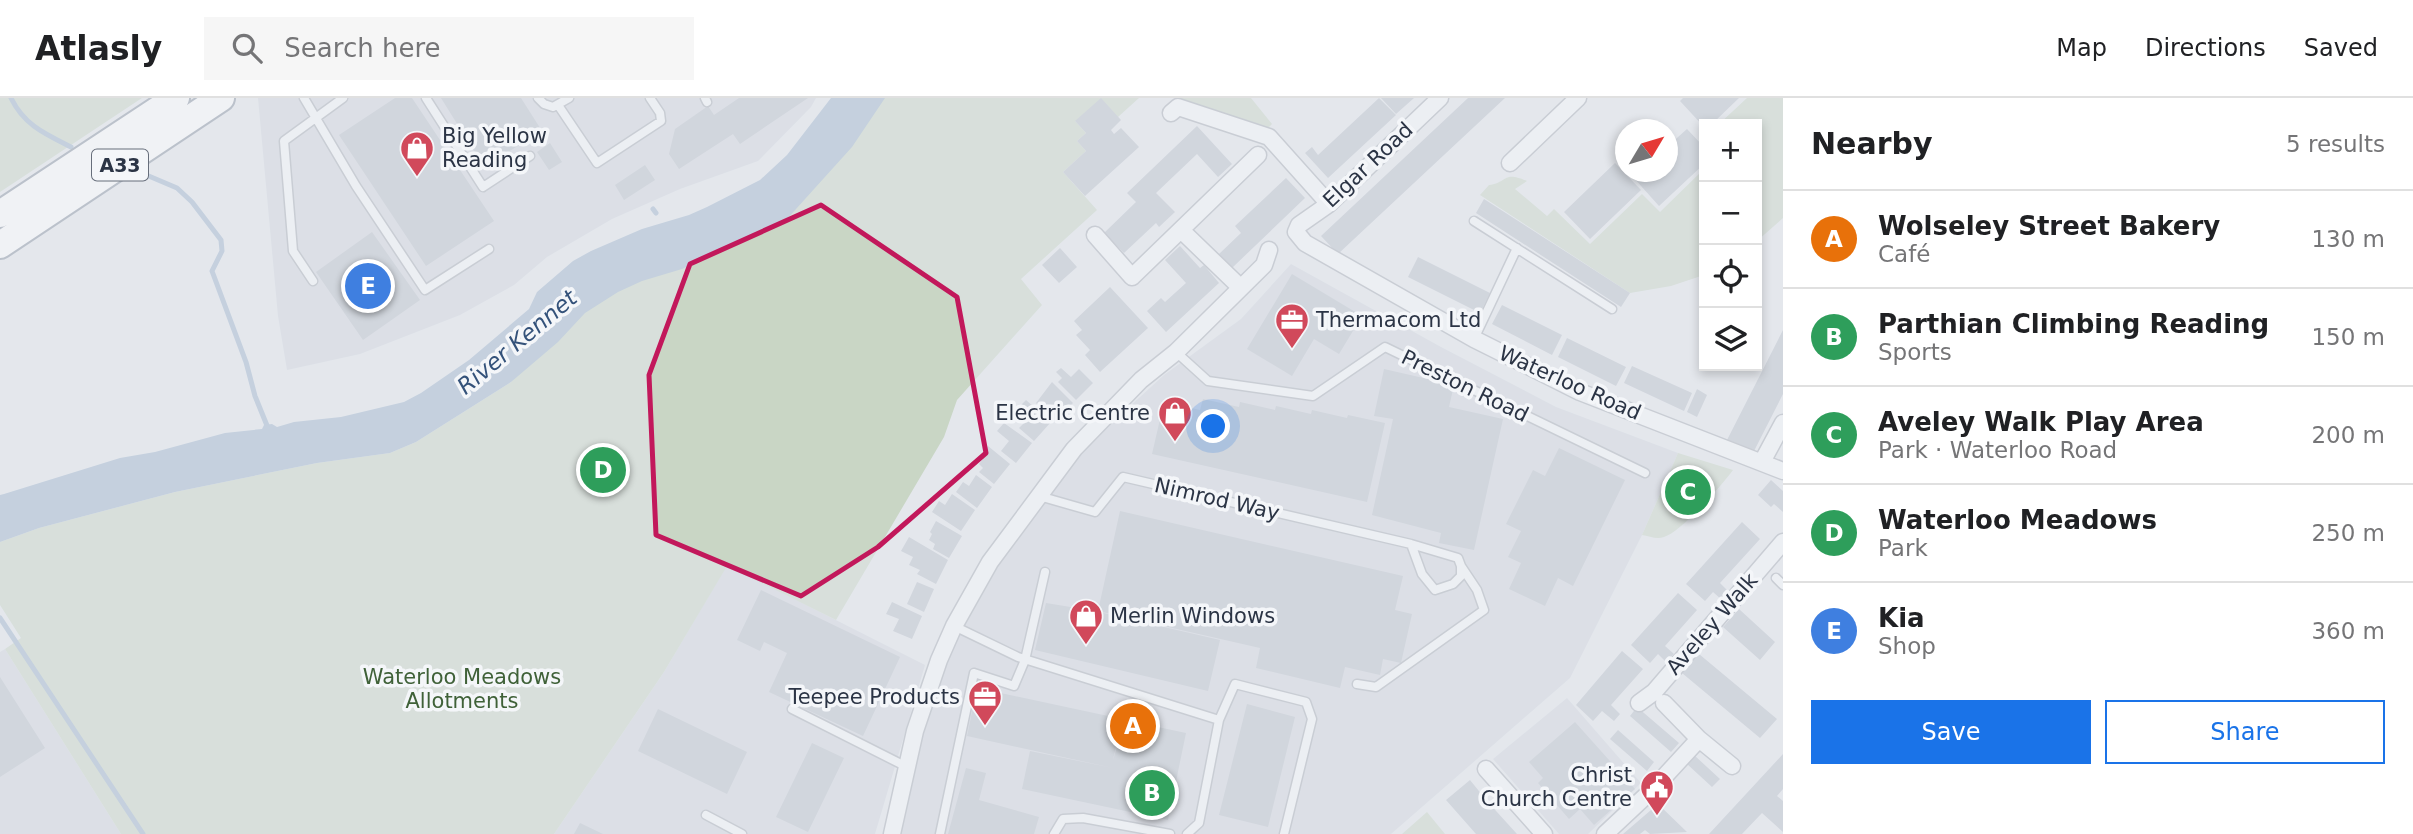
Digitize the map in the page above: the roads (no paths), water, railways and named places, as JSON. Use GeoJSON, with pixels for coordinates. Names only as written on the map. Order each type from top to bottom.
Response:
{"type":"FeatureCollection","features":[{"type":"Feature","properties":{"kind":"highway","name":"A33"},"geometry":{"type":"LineString","coordinates":[[0,214],[176,98]]}},
{"type":"Feature","properties":{"kind":"highway","name":"A33"},"geometry":{"type":"LineString","coordinates":[[0,245],[221,98]]}},
{"type":"Feature","properties":{"kind":"street","name":"Elgar Road"},"geometry":{"type":"LineString","coordinates":[[1296,232],[1299,225],[1329,204],[1440,98]]}},
{"type":"Feature","properties":{"kind":"street"},"geometry":{"type":"LineString","coordinates":[[1510,163],[1578,98]]}},
{"type":"Feature","properties":{"kind":"street"},"geometry":{"type":"LineString","coordinates":[[1171,113],[1178,107],[1269,137],[1329,204]]}},
{"type":"Feature","properties":{"kind":"street"},"geometry":{"type":"LineString","coordinates":[[1095,235],[1132,276],[1258,155]]}},
{"type":"Feature","properties":{"kind":"street"},"geometry":{"type":"LineString","coordinates":[[1181,230],[1240,287]]}},
{"type":"Feature","properties":{"kind":"street","name":"Waterloo Road"},"geometry":{"type":"LineString","coordinates":[[1296,232],[1315,250],[1474,339],[1580,392],[1783,471]]}},
{"type":"Feature","properties":{"kind":"street"},"geometry":{"type":"LineString","coordinates":[[892,834],[919,719],[939,660],[954,626],[990,562],[1074,449],[1141,380],[1176,352],[1264,265],[1269,250]]}},
{"type":"Feature","properties":{"kind":"street"},"geometry":{"type":"LineString","coordinates":[[1762,462],[1783,423]]}},
{"type":"Feature","properties":{"kind":"street","name":"Aveley Walk"},"geometry":{"type":"LineString","coordinates":[[1639,703],[1654,691],[1783,542]]}},
{"type":"Feature","properties":{"kind":"street"},"geometry":{"type":"LineString","coordinates":[[1664,703],[1699,739],[1732,766]]}},
{"type":"Feature","properties":{"kind":"street"},"geometry":{"type":"LineString","coordinates":[[1605,834],[1653,790],[1699,739]]}},
{"type":"Feature","properties":{"kind":"street"},"geometry":{"type":"LineString","coordinates":[[1486,769],[1544,834]]}},
{"type":"Feature","properties":{"kind":"lane"},"geometry":{"type":"LineString","coordinates":[[304,98],[356,186],[425,290],[489,248]]}},
{"type":"Feature","properties":{"kind":"lane"},"geometry":{"type":"LineString","coordinates":[[313,281],[293,251],[284,141],[343,98]]}},
{"type":"Feature","properties":{"kind":"lane"},"geometry":{"type":"LineString","coordinates":[[426,98],[483,187],[530,156]]}},
{"type":"Feature","properties":{"kind":"lane"},"geometry":{"type":"LineString","coordinates":[[538,98],[553,107],[569,98]]}},
{"type":"Feature","properties":{"kind":"lane"},"geometry":{"type":"LineString","coordinates":[[558,105],[597,163],[661,121],[660,113],[650,98]]}},
{"type":"Feature","properties":{"kind":"lane"},"geometry":{"type":"LineString","coordinates":[[1474,221],[1612,309]]}},
{"type":"Feature","properties":{"kind":"lane"},"geometry":{"type":"LineString","coordinates":[[1474,339],[1517,248]]}},
{"type":"Feature","properties":{"kind":"lane","name":"Preston Road"},"geometry":{"type":"LineString","coordinates":[[1176,352],[1208,381],[1313,396],[1385,347],[1645,473]]}},
{"type":"Feature","properties":{"kind":"lane","name":"Nimrod Way"},"geometry":{"type":"LineString","coordinates":[[1040,496],[1096,512],[1124,477],[1411,544],[1458,558],[1461,566]]}},
{"type":"Feature","properties":{"kind":"lane"},"geometry":{"type":"LineString","coordinates":[[1411,544],[1422,575],[1435,590],[1453,584],[1461,576],[1461,566]]}},
{"type":"Feature","properties":{"kind":"lane"},"geometry":{"type":"LineString","coordinates":[[1357,684],[1376,687],[1484,610],[1477,590],[1461,566]]}},
{"type":"Feature","properties":{"kind":"lane"},"geometry":{"type":"LineString","coordinates":[[940,834],[974,673],[1014,686],[1025,660],[1045,572]]}},
{"type":"Feature","properties":{"kind":"lane"},"geometry":{"type":"LineString","coordinates":[[1776,578],[1783,584]]}},
{"type":"Feature","properties":{"kind":"lane"},"geometry":{"type":"LineString","coordinates":[[954,626],[1025,660],[1219,719]]}},
{"type":"Feature","properties":{"kind":"lane"},"geometry":{"type":"LineString","coordinates":[[1187,834],[1199,823],[1219,719],[1235,684],[1306,702],[1312,719],[1284,834]]}},
{"type":"Feature","properties":{"kind":"lane"},"geometry":{"type":"LineString","coordinates":[[792,709],[907,767]]}},
{"type":"Feature","properties":{"kind":"lane"},"geometry":{"type":"LineString","coordinates":[[706,814],[742,834]]}},
{"type":"Feature","properties":{"kind":"lane"},"geometry":{"type":"LineString","coordinates":[[1054,834],[1062,819],[1083,818],[1170,834]]}},
{"type":"Feature","properties":{"kind":"water","name":"River Kennet"},"geometry":{"type":"Polygon","coordinates":[[[831,98],[885,98],[852,147],[787,219],[682,269],[642,281],[618,292],[585,313],[558,342],[511,382],[416,442],[390,453],[317,463],[175,492],[39,528],[0,542],[0,495],[120,458],[155,452],[225,433],[262,429],[264,425],[272,424],[277,427],[294,422],[341,417],[404,402],[421,393],[469,360],[529,309],[537,292],[573,261],[642,229],[689,215],[760,180],[787,155],[831,98]]]}},
{"type":"Feature","properties":{"kind":"waterway"},"geometry":{"type":"LineString","coordinates":[[11,98],[29,122],[71,147]]}},
{"type":"Feature","properties":{"kind":"waterway"},"geometry":{"type":"LineString","coordinates":[[144,174],[177,188],[192,202],[221,240],[222,251],[212,271],[268,428]]}},
{"type":"Feature","properties":{"kind":"waterway"},"geometry":{"type":"LineString","coordinates":[[653,209],[656,213]]}},
{"type":"Feature","properties":{"kind":"waterway"},"geometry":{"type":"LineString","coordinates":[[0,618],[143,834]]}},
{"type":"Feature","properties":{"kind":"place","name":"Big Yellow Reading"},"geometry":{"type":"Point","coordinates":[417,178]}},
{"type":"Feature","properties":{"kind":"place","name":"Kia"},"geometry":{"type":"Point","coordinates":[368,286]}},
{"type":"Feature","properties":{"kind":"place","name":"Thermacom Ltd"},"geometry":{"type":"Point","coordinates":[1292,350]}},
{"type":"Feature","properties":{"kind":"place","name":"Electric Centre"},"geometry":{"type":"Point","coordinates":[1175,443]}},
{"type":"Feature","properties":{"kind":"place","name":"Waterloo Meadows"},"geometry":{"type":"Point","coordinates":[603,470]}},
{"type":"Feature","properties":{"kind":"place","name":"Aveley Walk Play Area"},"geometry":{"type":"Point","coordinates":[1688,492]}},
{"type":"Feature","properties":{"kind":"place","name":"Merlin Windows"},"geometry":{"type":"Point","coordinates":[1086,646]}},
{"type":"Feature","properties":{"kind":"place","name":"Wolseley Street Bakery"},"geometry":{"type":"Point","coordinates":[1133,726]}},
{"type":"Feature","properties":{"kind":"place","name":"Teepee Products"},"geometry":{"type":"Point","coordinates":[985,727]}},
{"type":"Feature","properties":{"kind":"place","name":"Parthian Climbing Reading"},"geometry":{"type":"Point","coordinates":[1152,793]}},
{"type":"Feature","properties":{"kind":"place","name":"Christ Church Centre"},"geometry":{"type":"Point","coordinates":[1657,817]}},
{"type":"Feature","properties":{"kind":"park label","name":"Waterloo Meadows Allotments"},"geometry":{"type":"Point","coordinates":[462,689]}}]}
